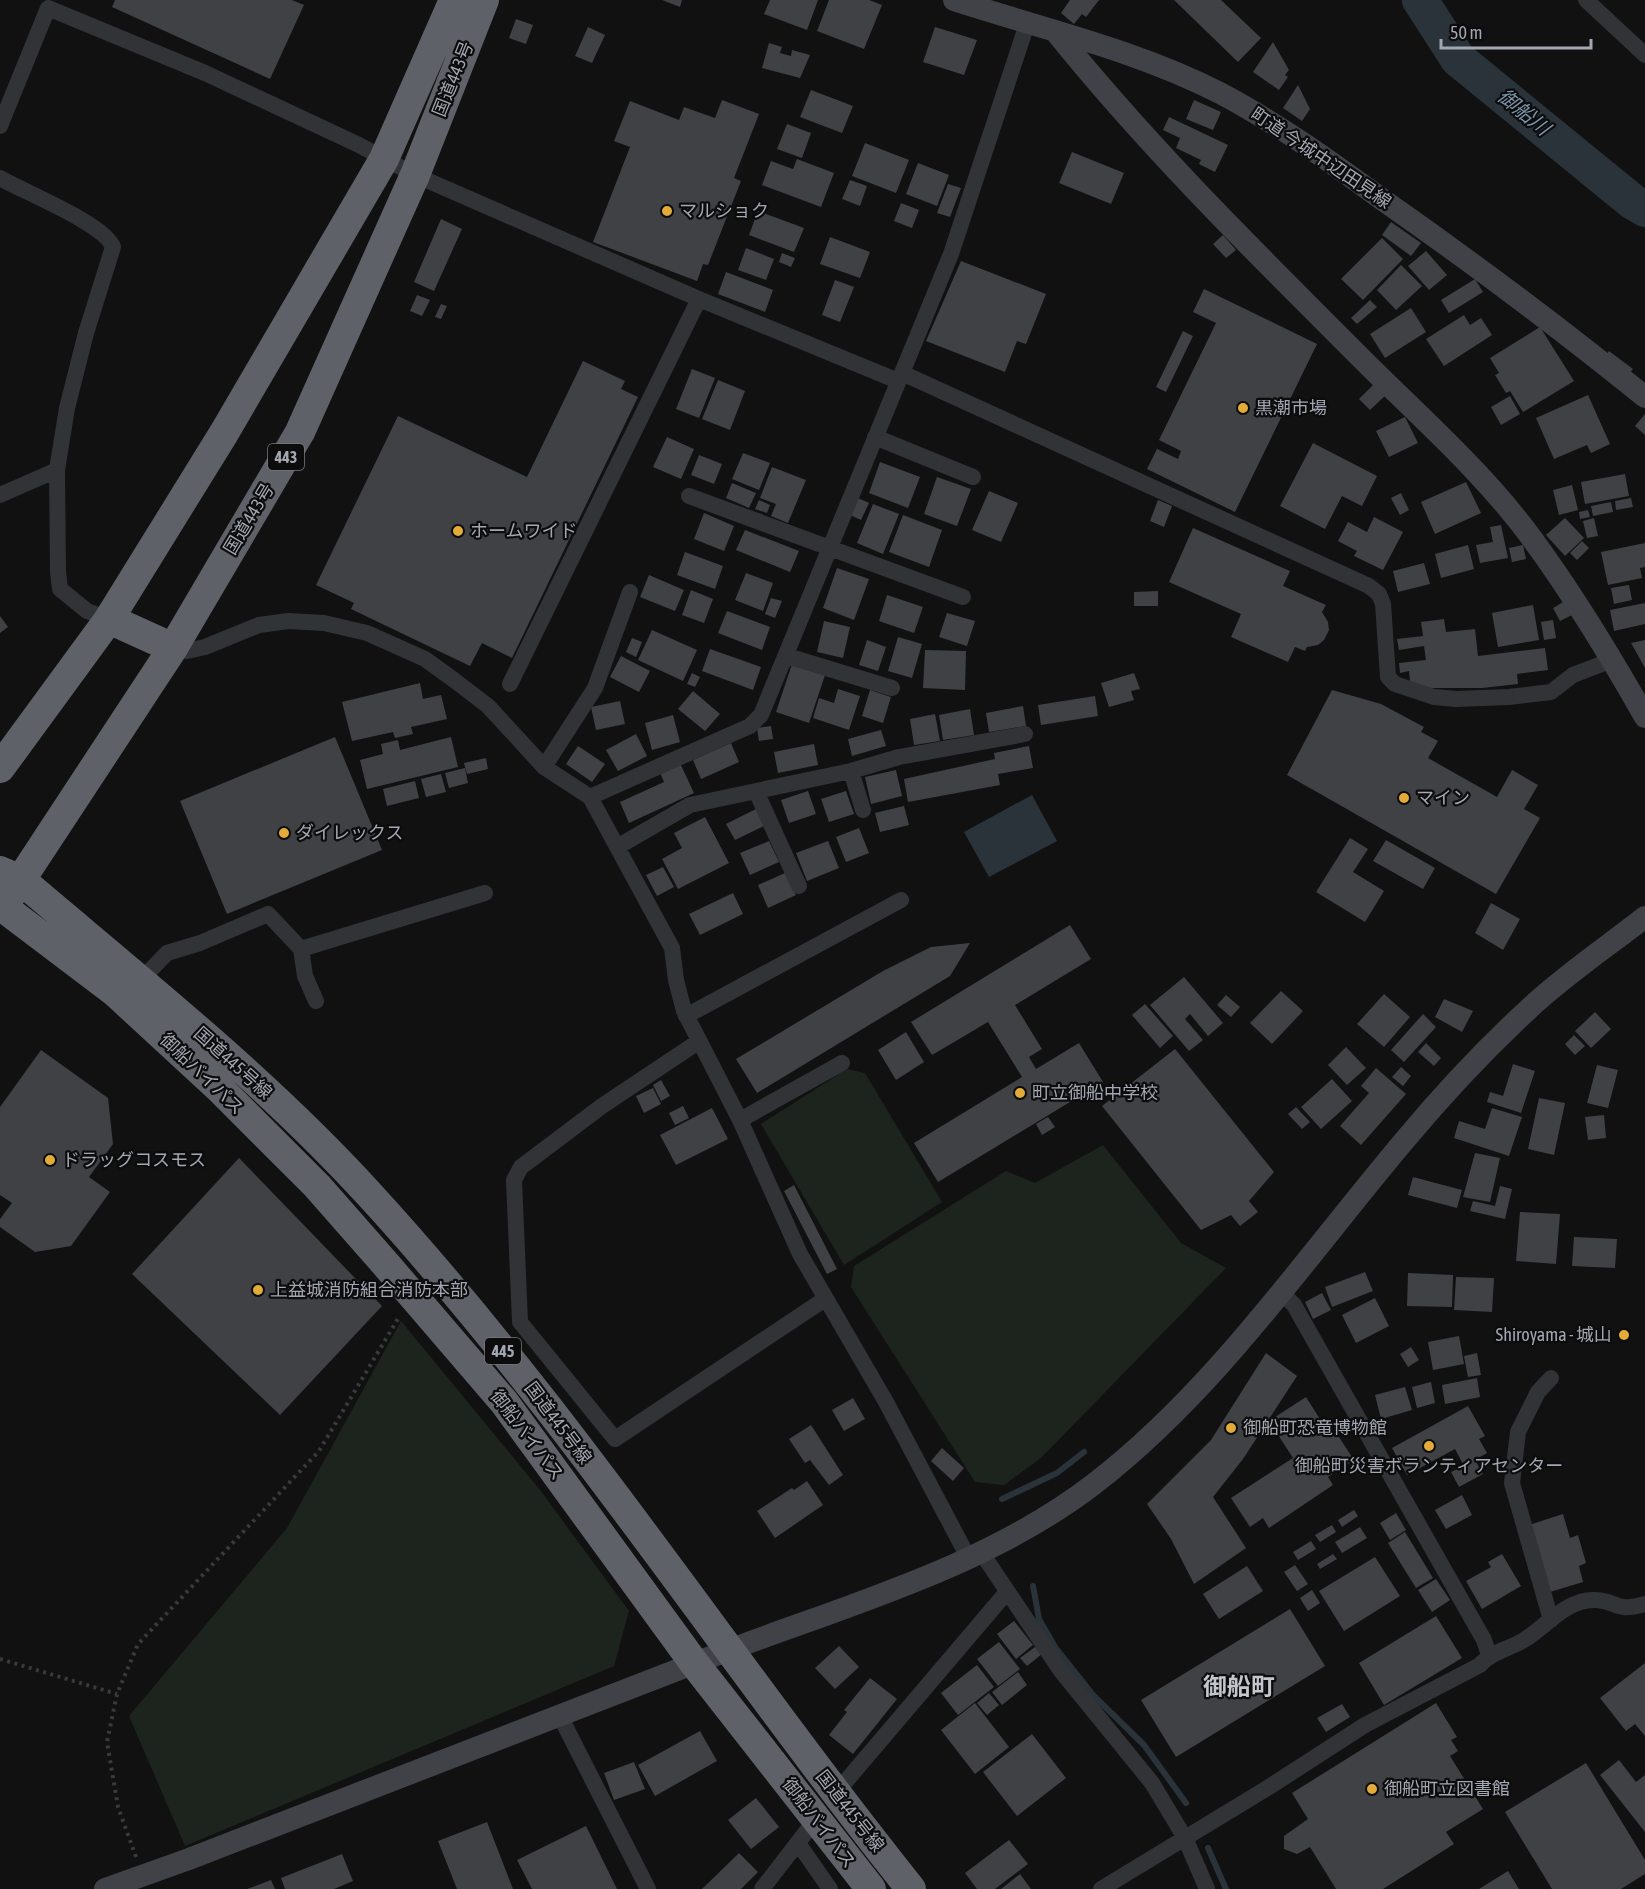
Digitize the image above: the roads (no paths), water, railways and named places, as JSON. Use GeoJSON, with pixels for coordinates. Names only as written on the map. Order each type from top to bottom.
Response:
{"type":"FeatureCollection","features":[{"type":"Feature","properties":{"kind":"highway","name":"国道443号"},"geometry":{"type":"LineString","coordinates":[[0,768],[109,619],[224,433],[384,159],[454,0]]}},
{"type":"Feature","properties":{"kind":"highway","name":"国道443号"},"geometry":{"type":"LineString","coordinates":[[1,907],[11,875],[173,648],[300,432],[415,176],[484,0]]}},
{"type":"Feature","properties":{"kind":"highway"},"geometry":{"type":"LineString","coordinates":[[109,619],[173,648]]}},
{"type":"Feature","properties":{"kind":"highway","name":"国道445号線"},"geometry":{"type":"LineString","coordinates":[[11,875],[140,981],[270,1095],[368,1192],[497,1343],[835,1794],[912,1889]]}},
{"type":"Feature","properties":{"kind":"highway","name":"御船バイパス"},"geometry":{"type":"LineString","coordinates":[[1,907],[115,992],[219,1088],[317,1186],[504,1402],[694,1663],[871,1889]]}},
{"type":"Feature","properties":{"kind":"street","name":"町道 今城中辺田見線"},"geometry":{"type":"LineString","coordinates":[[954,0],[1013,14],[1055,31],[1173,71],[1220,93],[1264,119],[1407,216],[1522,301],[1645,397]]}},
{"type":"Feature","properties":{"kind":"street"},"geometry":{"type":"LineString","coordinates":[[1586,0],[1645,56]]}},
{"type":"Feature","properties":{"kind":"street"},"geometry":{"type":"LineString","coordinates":[[0,126],[48,8],[205,73],[415,176],[699,299],[900,377],[1369,586],[1379,594],[1383,604],[1388,677],[1395,684],[1434,697],[1456,699],[1551,693],[1573,675],[1612,660]]}},
{"type":"Feature","properties":{"kind":"street"},"geometry":{"type":"LineString","coordinates":[[590,797],[757,722],[787,656],[951,254],[1013,14]]}},
{"type":"Feature","properties":{"kind":"street"},"geometry":{"type":"LineString","coordinates":[[1055,31],[1091,76],[1211,208],[1459,454],[1533,539],[1612,660],[1645,717]]}},
{"type":"Feature","properties":{"kind":"street"},"geometry":{"type":"LineString","coordinates":[[0,178],[95,228],[111,240],[113,247],[67,408],[57,470],[60,589],[87,611],[109,619]]}},
{"type":"Feature","properties":{"kind":"street"},"geometry":{"type":"LineString","coordinates":[[510,684],[699,299]]}},
{"type":"Feature","properties":{"kind":"street"},"geometry":{"type":"LineString","coordinates":[[875,437],[973,477]]}},
{"type":"Feature","properties":{"kind":"street"},"geometry":{"type":"LineString","coordinates":[[0,495],[57,470]]}},
{"type":"Feature","properties":{"kind":"street"},"geometry":{"type":"LineString","coordinates":[[689,496],[963,597]]}},
{"type":"Feature","properties":{"kind":"street"},"geometry":{"type":"LineString","coordinates":[[544,767],[595,688],[630,592]]}},
{"type":"Feature","properties":{"kind":"street"},"geometry":{"type":"LineString","coordinates":[[173,648],[187,651],[259,625],[288,621],[324,623],[367,633],[424,659],[480,699],[524,742],[544,767],[590,797],[672,948],[675,980],[686,1016],[740,1120],[800,1254],[825,1299],[974,1554],[1006,1593],[1061,1671],[1152,1783],[1185,1838],[1208,1889]]}},
{"type":"Feature","properties":{"kind":"street"},"geometry":{"type":"LineString","coordinates":[[787,656],[892,688]]}},
{"type":"Feature","properties":{"kind":"street"},"geometry":{"type":"LineString","coordinates":[[617,847],[690,805],[851,771],[899,757],[1025,734]]}},
{"type":"Feature","properties":{"kind":"street"},"geometry":{"type":"LineString","coordinates":[[851,771],[863,810]]}},
{"type":"Feature","properties":{"kind":"street"},"geometry":{"type":"LineString","coordinates":[[756,791],[799,886]]}},
{"type":"Feature","properties":{"kind":"street"},"geometry":{"type":"LineString","coordinates":[[301,949],[485,893]]}},
{"type":"Feature","properties":{"kind":"street"},"geometry":{"type":"LineString","coordinates":[[686,1016],[901,900]]}},
{"type":"Feature","properties":{"kind":"street"},"geometry":{"type":"LineString","coordinates":[[140,981],[167,953],[200,943],[268,914],[301,949],[305,976],[316,1001]]}},
{"type":"Feature","properties":{"kind":"street"},"geometry":{"type":"LineString","coordinates":[[105,1889],[560,1716],[974,1554],[1090,1487],[1135,1451],[1176,1412],[1280,1291],[1407,1137],[1471,1066],[1535,1003],[1645,917]]}},
{"type":"Feature","properties":{"kind":"street"},"geometry":{"type":"LineString","coordinates":[[698,1042],[602,1107],[521,1167],[513,1180],[520,1322],[615,1439],[825,1299]]}},
{"type":"Feature","properties":{"kind":"street"},"geometry":{"type":"LineString","coordinates":[[740,1120],[842,1063]]}},
{"type":"Feature","properties":{"kind":"street"},"geometry":{"type":"LineString","coordinates":[[1280,1291],[1294,1305],[1484,1640],[1489,1655]]}},
{"type":"Feature","properties":{"kind":"street"},"geometry":{"type":"LineString","coordinates":[[497,1343],[520,1322]]}},
{"type":"Feature","properties":{"kind":"street"},"geometry":{"type":"LineString","coordinates":[[1551,1378],[1538,1392],[1518,1432],[1512,1483],[1551,1620]]}},
{"type":"Feature","properties":{"kind":"street"},"geometry":{"type":"LineString","coordinates":[[835,1794],[1006,1593]]}},
{"type":"Feature","properties":{"kind":"street"},"geometry":{"type":"LineString","coordinates":[[1101,1889],[1365,1725],[1480,1665],[1489,1655],[1501,1653],[1519,1643],[1580,1602],[1597,1599],[1628,1609],[1645,1604]]}},
{"type":"Feature","properties":{"kind":"street"},"geometry":{"type":"LineString","coordinates":[[560,1716],[648,1889]]}},
{"type":"Feature","properties":{"kind":"street"},"geometry":{"type":"LineString","coordinates":[[762,1889],[816,1819]]}},
{"type":"Feature","properties":{"kind":"street"},"geometry":{"type":"LineString","coordinates":[[798,1844],[830,1889]]}},
{"type":"Feature","properties":{"kind":"waterway","name":"御船川"},"geometry":{"type":"LineString","coordinates":[[1420,0],[1458,59],[1633,202],[1645,209]]}},
{"type":"Feature","properties":{"kind":"waterway"},"geometry":{"type":"LineString","coordinates":[[1002,1499],[1057,1473],[1084,1452]]}},
{"type":"Feature","properties":{"kind":"waterway"},"geometry":{"type":"LineString","coordinates":[[1033,1586],[1039,1619],[1055,1647],[1094,1696],[1144,1745],[1186,1803]]}},
{"type":"Feature","properties":{"kind":"waterway"},"geometry":{"type":"LineString","coordinates":[[1208,1848],[1226,1889]]}},
{"type":"Feature","properties":{"kind":"place","name":"マルショク"},"geometry":{"type":"Point","coordinates":[667,211]}},
{"type":"Feature","properties":{"kind":"place","name":"黒潮市場"},"geometry":{"type":"Point","coordinates":[1243,408]}},
{"type":"Feature","properties":{"kind":"place","name":"ホームワイド"},"geometry":{"type":"Point","coordinates":[458,531]}},
{"type":"Feature","properties":{"kind":"place","name":"マイン"},"geometry":{"type":"Point","coordinates":[1404,798]}},
{"type":"Feature","properties":{"kind":"place","name":"ダイレックス"},"geometry":{"type":"Point","coordinates":[284,833]}},
{"type":"Feature","properties":{"kind":"place","name":"町立御船中学校"},"geometry":{"type":"Point","coordinates":[1020,1093]}},
{"type":"Feature","properties":{"kind":"place","name":"ドラッグコスモス"},"geometry":{"type":"Point","coordinates":[50,1160]}},
{"type":"Feature","properties":{"kind":"place","name":"上益城消防組合消防本部"},"geometry":{"type":"Point","coordinates":[258,1290]}},
{"type":"Feature","properties":{"kind":"place","name":"Shiroyama - 城山"},"geometry":{"type":"Point","coordinates":[1624,1335]}},
{"type":"Feature","properties":{"kind":"place","name":"御船町恐竜博物館"},"geometry":{"type":"Point","coordinates":[1231,1428]}},
{"type":"Feature","properties":{"kind":"place","name":"御船町災害ボランティアセンター"},"geometry":{"type":"Point","coordinates":[1429,1446]}},
{"type":"Feature","properties":{"kind":"place","name":"御船町立図書館"},"geometry":{"type":"Point","coordinates":[1372,1789]}},
{"type":"Feature","properties":{"kind":"district","name":"御船町"},"geometry":{"type":"Point","coordinates":[1239,1687]}}]}
